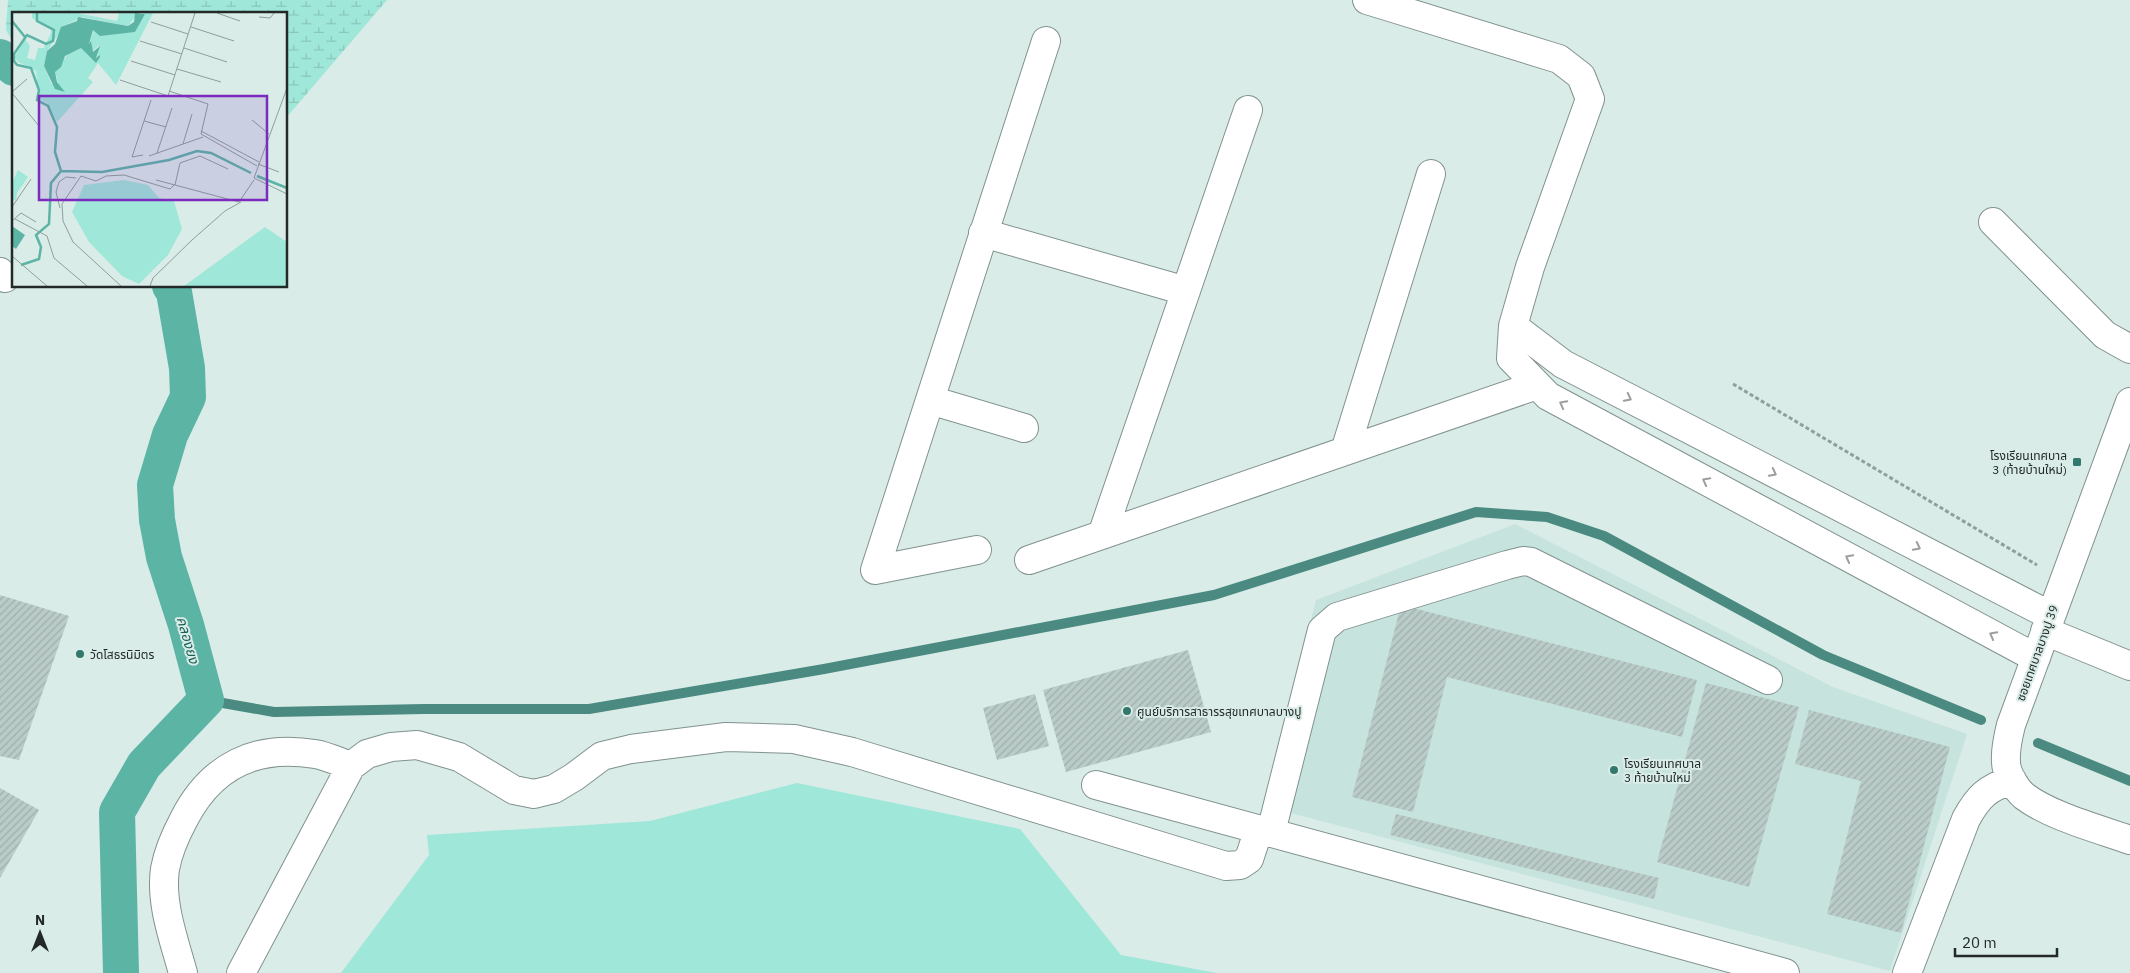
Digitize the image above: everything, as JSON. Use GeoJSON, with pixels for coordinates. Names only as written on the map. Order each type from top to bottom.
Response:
{"type":"FeatureCollection","features":[{"type":"Feature","properties":{"kind":"street"},"geometry":{"type":"LineString","coordinates":[[1367,0],[1559,59],[1581,76],[1590,100],[1530,267],[1513,326],[1511,358],[1548,396],[2036,658]]}},
{"type":"Feature","properties":{"kind":"street"},"geometry":{"type":"LineString","coordinates":[[977,550],[875,570],[1046,41]]}},
{"type":"Feature","properties":{"kind":"street"},"geometry":{"type":"LineString","coordinates":[[1102,534],[1248,110]]}},
{"type":"Feature","properties":{"kind":"street"},"geometry":{"type":"LineString","coordinates":[[1345,451],[1431,174]]}},
{"type":"Feature","properties":{"kind":"street"},"geometry":{"type":"LineString","coordinates":[[1993,222],[2106,335],[2130,349]]}},
{"type":"Feature","properties":{"kind":"street"},"geometry":{"type":"LineString","coordinates":[[983,233],[1186,291]]}},
{"type":"Feature","properties":{"kind":"street"},"geometry":{"type":"LineString","coordinates":[[1513,326],[1563,364],[2130,666]]}},
{"type":"Feature","properties":{"kind":"street"},"geometry":{"type":"LineString","coordinates":[[1029,560],[1537,385]]}},
{"type":"Feature","properties":{"kind":"street"},"geometry":{"type":"LineString","coordinates":[[930,400],[1024,428]]}},
{"type":"Feature","properties":{"kind":"street","name":"ซอยเทศบาลบางปู 39"},"geometry":{"type":"LineString","coordinates":[[2130,402],[2011,724],[2006,764],[2012,780],[2023,795],[2047,809],[2130,840]]}},
{"type":"Feature","properties":{"kind":"street"},"geometry":{"type":"LineString","coordinates":[[241,973],[350,766],[367,754],[391,747],[416,746],[459,757],[514,790],[534,794],[554,789],[602,756],[631,750],[726,737],[794,739],[852,752],[1226,866],[1240,865],[1249,859],[1265,831],[1322,630],[1337,617],[1523,561],[1531,562],[1768,680]]}},
{"type":"Feature","properties":{"kind":"street"},"geometry":{"type":"LineString","coordinates":[[182,973],[165,897],[165,869],[175,836],[194,800],[210,782],[231,765],[256,755],[275,751],[317,754],[350,766]]}},
{"type":"Feature","properties":{"kind":"street"},"geometry":{"type":"LineString","coordinates":[[1907,973],[1966,819],[1977,799],[1990,789],[2012,780]]}},
{"type":"Feature","properties":{"kind":"street"},"geometry":{"type":"LineString","coordinates":[[1096,785],[1785,973]]}},
{"type":"Feature","properties":{"kind":"path"},"geometry":{"type":"LineString","coordinates":[[1733,384],[2063,581]]}},
{"type":"Feature","properties":{"kind":"shaded area","name":"โรงเรียนเทศบาล 3 ท้ายบ้านใหม่"},"geometry":{"type":"Polygon","coordinates":[[[1515,524],[1833,687],[1967,734],[1890,971],[1264,806],[1316,600],[1515,524]]]}},
{"type":"Feature","properties":{"kind":"green space"},"geometry":{"type":"Polygon","coordinates":[[[8,0],[387,0],[288,116],[288,12],[12,12],[12,40],[6,30],[8,0]]]}},
{"type":"Feature","properties":{"kind":"green space"},"geometry":{"type":"Polygon","coordinates":[[[797,783],[1020,829],[1121,955],[1216,973],[341,973],[429,855],[427,835],[650,821],[797,783]]]}},
{"type":"Feature","properties":{"kind":"building"},"geometry":{"type":"Polygon","coordinates":[[[0,595],[69,616],[19,760],[0,756],[0,595]]]}},
{"type":"Feature","properties":{"kind":"building"},"geometry":{"type":"Polygon","coordinates":[[[1401,605],[1697,680],[1682,737],[1447,677],[1413,812],[1352,797],[1401,605]]]}},
{"type":"Feature","properties":{"kind":"building","name":"ศูนย์บริการสาธารรสุขเทศบาลบางปู"},"geometry":{"type":"Polygon","coordinates":[[[1188,650],[1211,732],[1066,772],[1043,690],[1188,650]]]}},
{"type":"Feature","properties":{"kind":"building"},"geometry":{"type":"Polygon","coordinates":[[[1706,683],[1799,707],[1749,887],[1657,862],[1706,683]]]}},
{"type":"Feature","properties":{"kind":"building"},"geometry":{"type":"Polygon","coordinates":[[[1035,694],[1049,746],[997,760],[983,708],[1035,694]]]}},
{"type":"Feature","properties":{"kind":"building"},"geometry":{"type":"Polygon","coordinates":[[[1809,710],[1950,747],[1901,933],[1827,914],[1861,781],[1795,764],[1809,710]]]}},
{"type":"Feature","properties":{"kind":"building"},"geometry":{"type":"Polygon","coordinates":[[[0,788],[39,810],[0,878],[0,788]]]}},
{"type":"Feature","properties":{"kind":"building"},"geometry":{"type":"Polygon","coordinates":[[[1396,814],[1659,878],[1654,899],[1390,835],[1396,814]]]}},
{"type":"Feature","properties":{"kind":"waterway","name":"คลองยง"},"geometry":{"type":"LineString","coordinates":[[0,57],[12,66]]}},
{"type":"Feature","properties":{"kind":"waterway","name":"คลองยง"},"geometry":{"type":"LineString","coordinates":[[121,973],[117,812],[144,765],[206,700],[186,625],[164,557],[157,520],[155,485],[170,435],[188,397],[187,368],[174,292],[171,288]]}},
{"type":"Feature","properties":{"kind":"waterway"},"geometry":{"type":"LineString","coordinates":[[206,700],[274,712],[424,709],[589,709],[824,669],[1214,595],[1476,512],[1547,517],[1604,536],[1823,655],[1981,720]]}},
{"type":"Feature","properties":{"kind":"waterway"},"geometry":{"type":"LineString","coordinates":[[2038,743],[2130,781]]}},
{"type":"Feature","properties":{"kind":"place","name":"โรงเรียนเทศบาล 3 (ท้ายบ้านใหม่)"},"geometry":{"type":"Point","coordinates":[2077,462]}},
{"type":"Feature","properties":{"kind":"place","name":"วัดโสธรนิมิตร"},"geometry":{"type":"Point","coordinates":[80,654]}},
{"type":"Feature","properties":{"kind":"place","name":"ศูนย์บริการสาธารรสุขเทศบาลบางปู"},"geometry":{"type":"Point","coordinates":[1127,711]}},
{"type":"Feature","properties":{"kind":"place","name":"โรงเรียนเทศบาล 3 ท้ายบ้านใหม่"},"geometry":{"type":"Point","coordinates":[1614,770]}}]}
